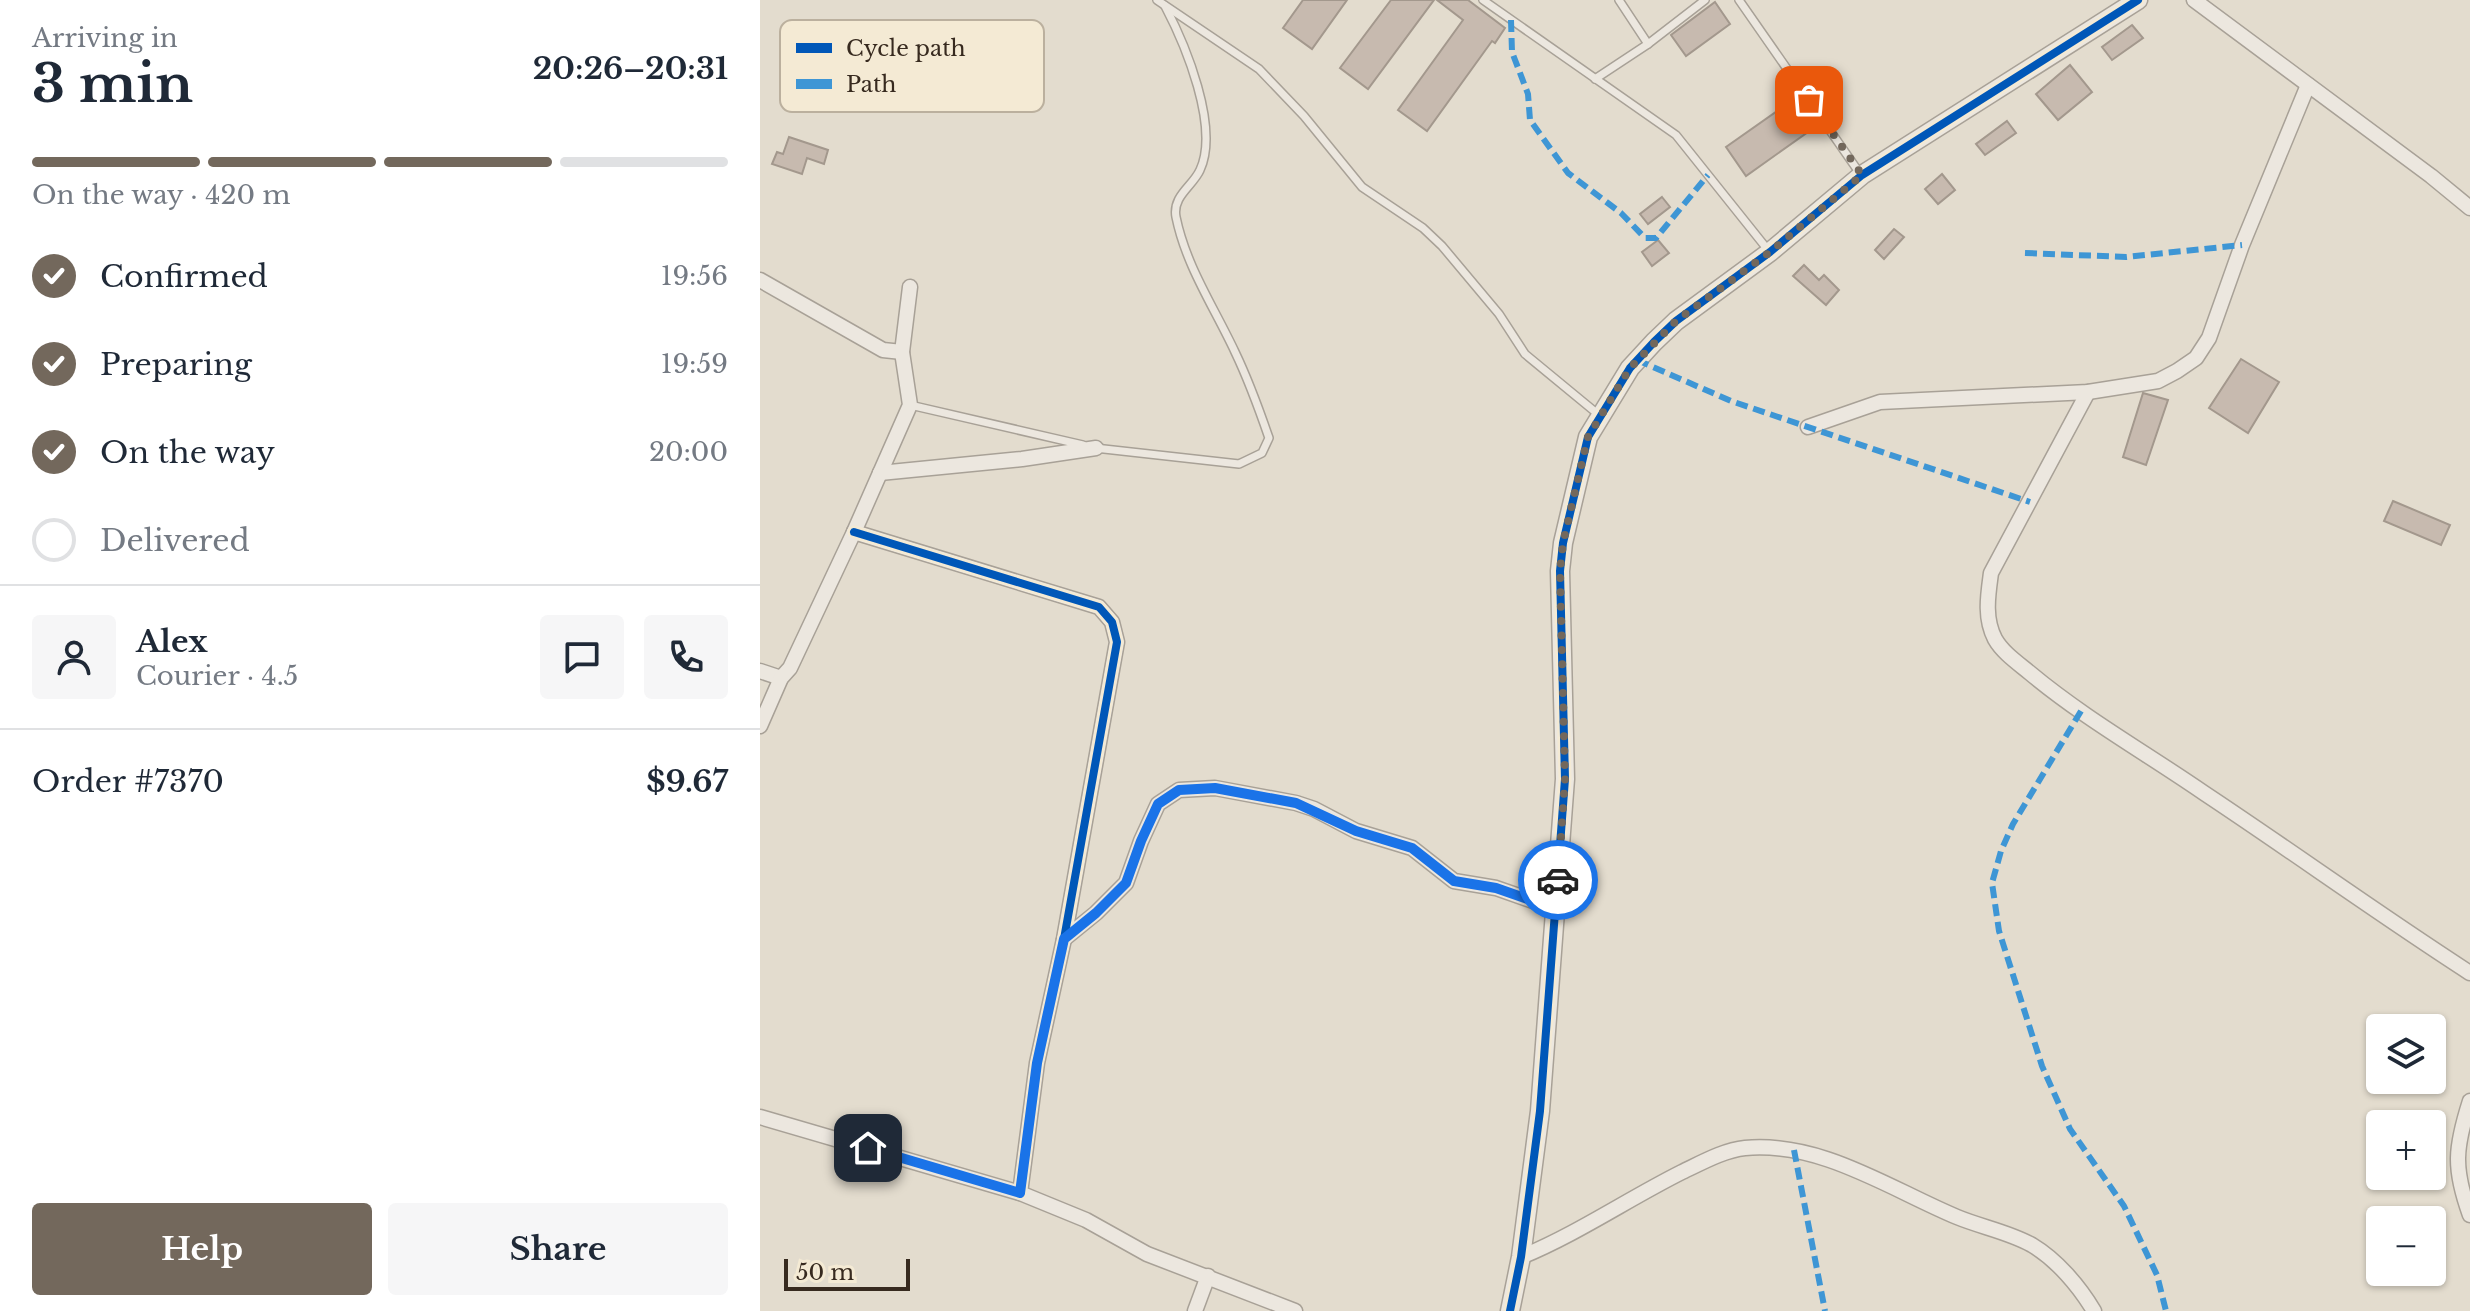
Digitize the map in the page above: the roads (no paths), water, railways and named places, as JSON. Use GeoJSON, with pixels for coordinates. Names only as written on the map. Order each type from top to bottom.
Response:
{"type":"FeatureCollection","features":[{"type":"Feature","properties":{"kind":"street"},"geometry":{"type":"LineString","coordinates":[[1510,1311],[1521,1257],[1540,1111],[1565,779],[1560,571],[1574,490],[1588,437],[1630,368],[1676,321],[1770,252],[1862,175],[2138,0]]}},
{"type":"Feature","properties":{"kind":"street"},"geometry":{"type":"LineString","coordinates":[[2194,0],[2470,208]]}},
{"type":"Feature","properties":{"kind":"street"},"geometry":{"type":"LineString","coordinates":[[1808,427],[1880,402],[2088,392],[2158,381],[2196,358],[2209,338],[2242,245],[2308,85]]}},
{"type":"Feature","properties":{"kind":"street"},"geometry":{"type":"LineString","coordinates":[[760,280],[883,350],[902,352]]}},
{"type":"Feature","properties":{"kind":"street"},"geometry":{"type":"LineString","coordinates":[[760,726],[854,532],[910,405],[902,352],[910,287]]}},
{"type":"Feature","properties":{"kind":"street"},"geometry":{"type":"LineString","coordinates":[[2088,392],[1991,573],[1987,601],[1989,622],[1996,640],[2056,694],[2207,794],[2366,906],[2470,973]]}},
{"type":"Feature","properties":{"kind":"street"},"geometry":{"type":"LineString","coordinates":[[880,473],[1022,459],[1096,448]]}},
{"type":"Feature","properties":{"kind":"street"},"geometry":{"type":"LineString","coordinates":[[854,532],[1099,607],[1112,622],[1117,642],[1064,939],[1037,1063],[1020,1193]]}},
{"type":"Feature","properties":{"kind":"street"},"geometry":{"type":"LineString","coordinates":[[760,671],[781,678]]}},
{"type":"Feature","properties":{"kind":"street"},"geometry":{"type":"LineString","coordinates":[[1064,939],[1126,883],[1158,804],[1179,790],[1215,788],[1296,803],[1356,831],[1412,848],[1454,881],[1496,888],[1556,909]]}},
{"type":"Feature","properties":{"kind":"street"},"geometry":{"type":"LineString","coordinates":[[2470,1101],[2457,1141],[2457,1162],[2470,1215]]}},
{"type":"Feature","properties":{"kind":"street"},"geometry":{"type":"LineString","coordinates":[[760,1117],[1020,1193],[1086,1220],[1147,1254],[1295,1311]]}},
{"type":"Feature","properties":{"kind":"street"},"geometry":{"type":"LineString","coordinates":[[1521,1257],[1708,1160],[1744,1148],[1794,1150],[1848,1167],[1957,1217],[2032,1245],[2064,1272],[2094,1311]]}},
{"type":"Feature","properties":{"kind":"street"},"geometry":{"type":"LineString","coordinates":[[1195,1311],[1208,1276]]}},
{"type":"Feature","properties":{"kind":"lane"},"geometry":{"type":"LineString","coordinates":[[1483,0],[1676,135],[1770,252]]}},
{"type":"Feature","properties":{"kind":"lane"},"geometry":{"type":"LineString","coordinates":[[1619,0],[1648,44]]}},
{"type":"Feature","properties":{"kind":"lane"},"geometry":{"type":"LineString","coordinates":[[1595,79],[1648,44],[1705,0]]}},
{"type":"Feature","properties":{"kind":"lane"},"geometry":{"type":"LineString","coordinates":[[1739,0],[1862,175]]}},
{"type":"Feature","properties":{"kind":"lane"},"geometry":{"type":"LineString","coordinates":[[1161,3],[1259,69],[1304,116],[1362,187],[1423,228],[1442,246],[1499,314],[1525,354],[1600,417]]}},
{"type":"Feature","properties":{"kind":"lane"},"geometry":{"type":"LineString","coordinates":[[910,405],[1096,448],[1239,464],[1262,453],[1269,438],[1235,350],[1198,284],[1175,214],[1177,202],[1199,172],[1206,135],[1199,94],[1184,42],[1161,3]]}}]}
